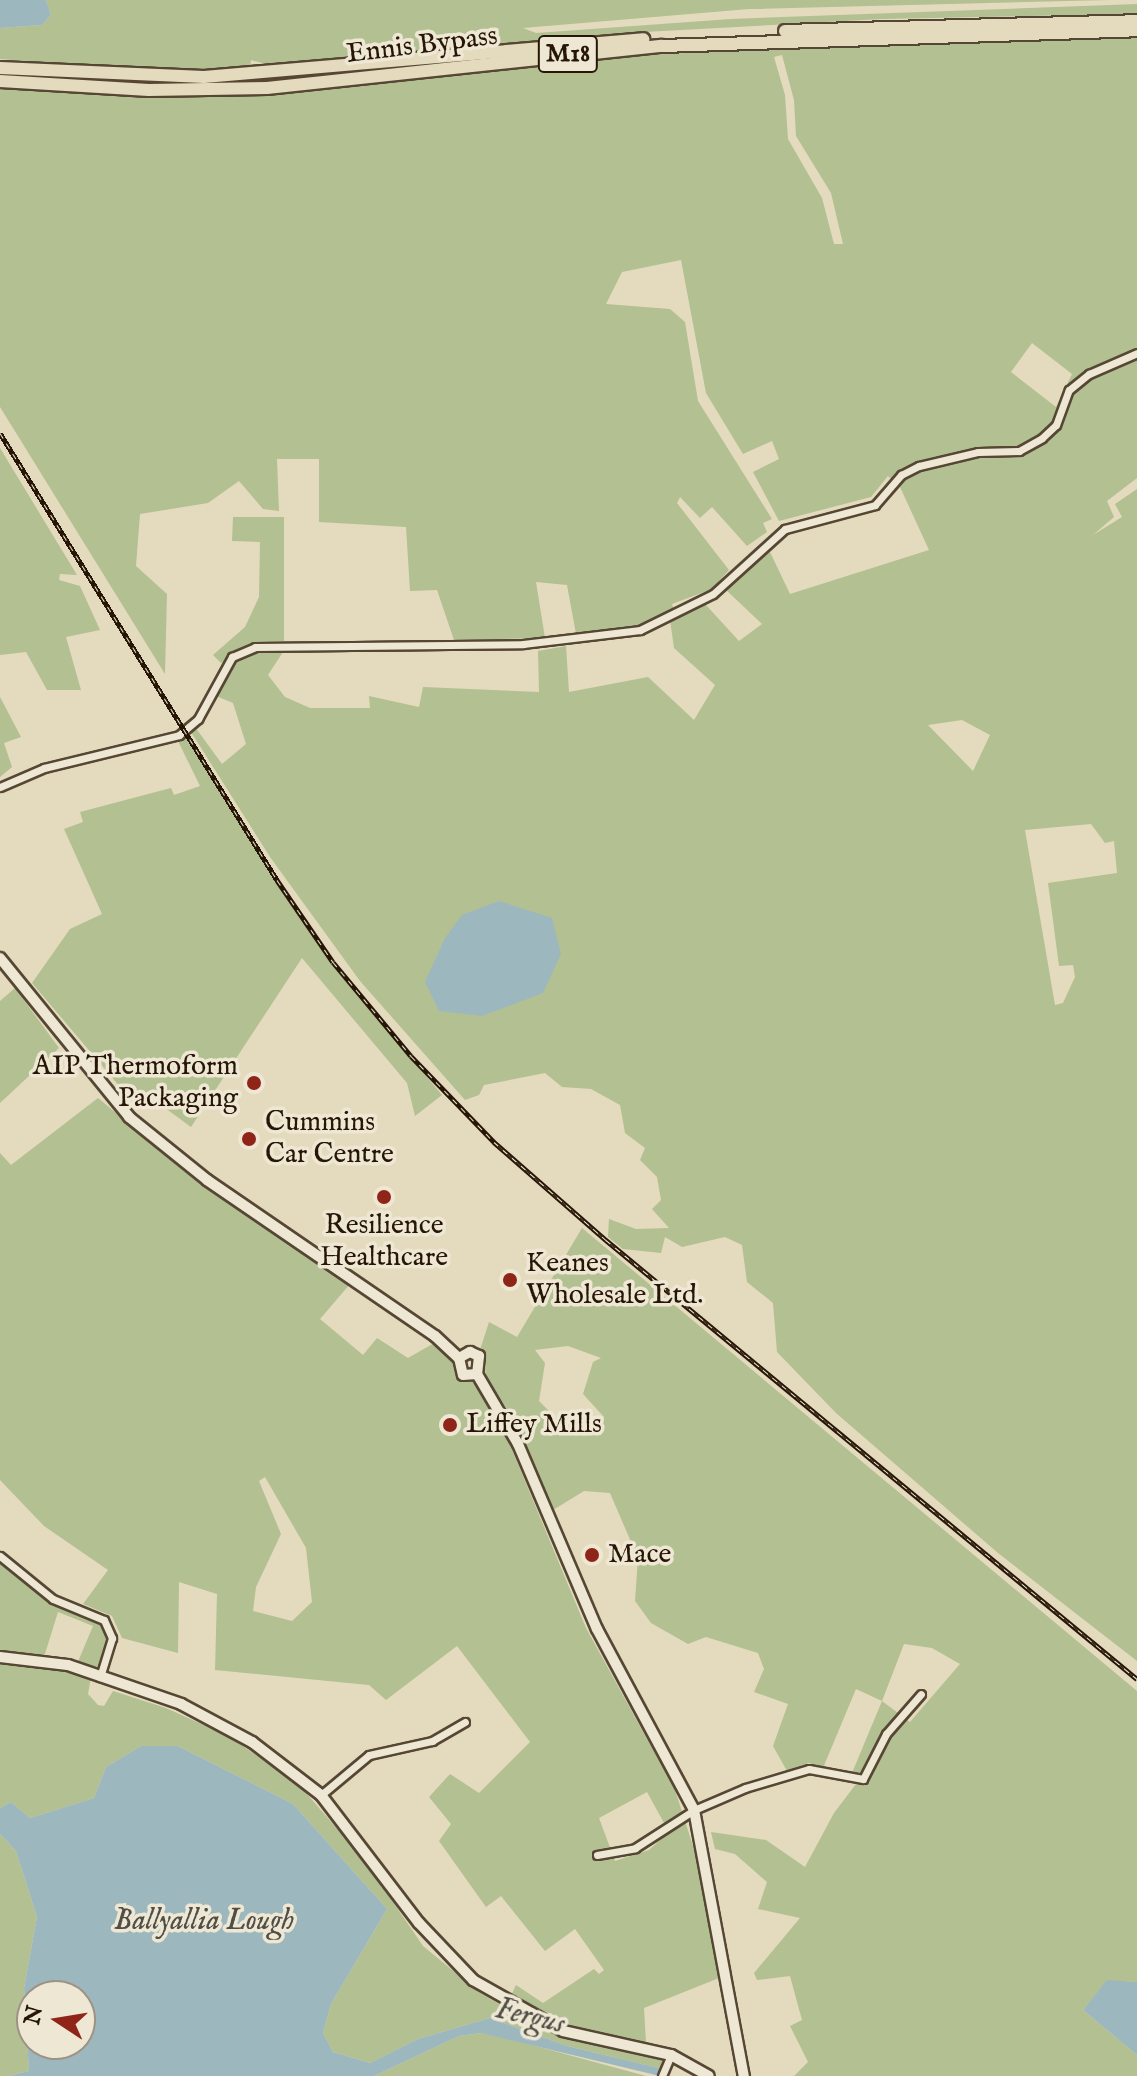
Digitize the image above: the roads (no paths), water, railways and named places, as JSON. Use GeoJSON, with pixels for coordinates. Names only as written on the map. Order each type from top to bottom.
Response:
{"type":"FeatureCollection","features":[{"type":"Feature","properties":{"kind":"highway","name":"Ennis Bypass"},"geometry":{"type":"LineString","coordinates":[[0,68],[204,77],[708,35],[1137,21]]}},
{"type":"Feature","properties":{"kind":"highway","name":"Ennis Bypass"},"geometry":{"type":"LineString","coordinates":[[0,81],[149,90],[267,88],[662,46],[1137,30]]}},
{"type":"Feature","properties":{"kind":"main road"},"geometry":{"type":"LineString","coordinates":[[0,958],[129,1117],[207,1180],[406,1314],[459,1358],[460,1372],[477,1374]]}},
{"type":"Feature","properties":{"kind":"main road"},"geometry":{"type":"LineString","coordinates":[[459,1358],[470,1352],[479,1356],[477,1374],[518,1444],[597,1629],[694,1810],[745,2076]]}},
{"type":"Feature","properties":{"kind":"main road"},"geometry":{"type":"LineString","coordinates":[[0,1657],[48,1660],[181,1704],[218,1722],[288,1765],[321,1795],[419,1923],[473,1980],[563,2031],[671,2055],[709,2076]]}},
{"type":"Feature","properties":{"kind":"street"},"geometry":{"type":"LineString","coordinates":[[0,787],[44,768],[179,735],[198,719],[232,657],[255,647],[523,644],[640,630],[713,594],[785,529],[875,505],[901,475],[919,466],[978,452],[1019,451],[1042,438],[1056,425],[1069,390],[1089,374],[1137,353]]}},
{"type":"Feature","properties":{"kind":"street"},"geometry":{"type":"LineString","coordinates":[[0,1556],[53,1599],[104,1620],[112,1638],[100,1677]]}},
{"type":"Feature","properties":{"kind":"street"},"geometry":{"type":"LineString","coordinates":[[597,1855],[635,1848],[694,1810],[745,1788],[809,1769],[863,1779],[886,1734],[921,1694]]}},
{"type":"Feature","properties":{"kind":"street"},"geometry":{"type":"LineString","coordinates":[[321,1795],[369,1755],[432,1741],[465,1722]]}},
{"type":"Feature","properties":{"kind":"street"},"geometry":{"type":"LineString","coordinates":[[664,2072],[671,2055]]}},
{"type":"Feature","properties":{"kind":"water"},"geometry":{"type":"Polygon","coordinates":[[[0,0],[46,0],[51,15],[42,25],[0,28],[0,0]]]}},
{"type":"Feature","properties":{"kind":"water"},"geometry":{"type":"Polygon","coordinates":[[[499,901],[552,918],[561,954],[543,993],[482,1016],[439,1011],[425,982],[445,938],[462,915],[499,901]]]}},
{"type":"Feature","properties":{"kind":"water","name":"Ballyallia Lough"},"geometry":{"type":"Polygon","coordinates":[[[141,1746],[178,1746],[293,1804],[387,1909],[331,2004],[323,2033],[333,2052],[370,2063],[418,2039],[490,2018],[567,2046],[663,2069],[660,2076],[481,2033],[459,2036],[374,2076],[8,2076],[29,2071],[28,2060],[96,2060],[96,1980],[25,1980],[37,1917],[16,1851],[0,1834],[0,1808],[11,1802],[30,1818],[94,1798],[106,1767],[141,1746]]]}},
{"type":"Feature","properties":{"kind":"water"},"geometry":{"type":"Polygon","coordinates":[[[1107,1980],[1137,1982],[1137,2055],[1083,2010],[1107,1980]]]}},
{"type":"Feature","properties":{"kind":"railway"},"geometry":{"type":"LineString","coordinates":[[0,433],[277,880],[333,962],[411,1056],[494,1142],[606,1240],[1137,1679]]}},
{"type":"Feature","properties":{"kind":"place","name":"AIP Thermoform Packaging"},"geometry":{"type":"Point","coordinates":[254,1083]}},
{"type":"Feature","properties":{"kind":"place","name":"Cummins Car Centre"},"geometry":{"type":"Point","coordinates":[249,1139]}},
{"type":"Feature","properties":{"kind":"place","name":"Resilience Healthcare"},"geometry":{"type":"Point","coordinates":[384,1197]}},
{"type":"Feature","properties":{"kind":"place","name":"Keanes Wholesale Ltd."},"geometry":{"type":"Point","coordinates":[510,1280]}},
{"type":"Feature","properties":{"kind":"place","name":"Liffey Mills"},"geometry":{"type":"Point","coordinates":[450,1425]}},
{"type":"Feature","properties":{"kind":"place","name":"Mace"},"geometry":{"type":"Point","coordinates":[592,1555]}},
{"type":"Feature","properties":{"kind":"water label","name":"Fergus"},"geometry":{"type":"Point","coordinates":[530,2017]}}]}
